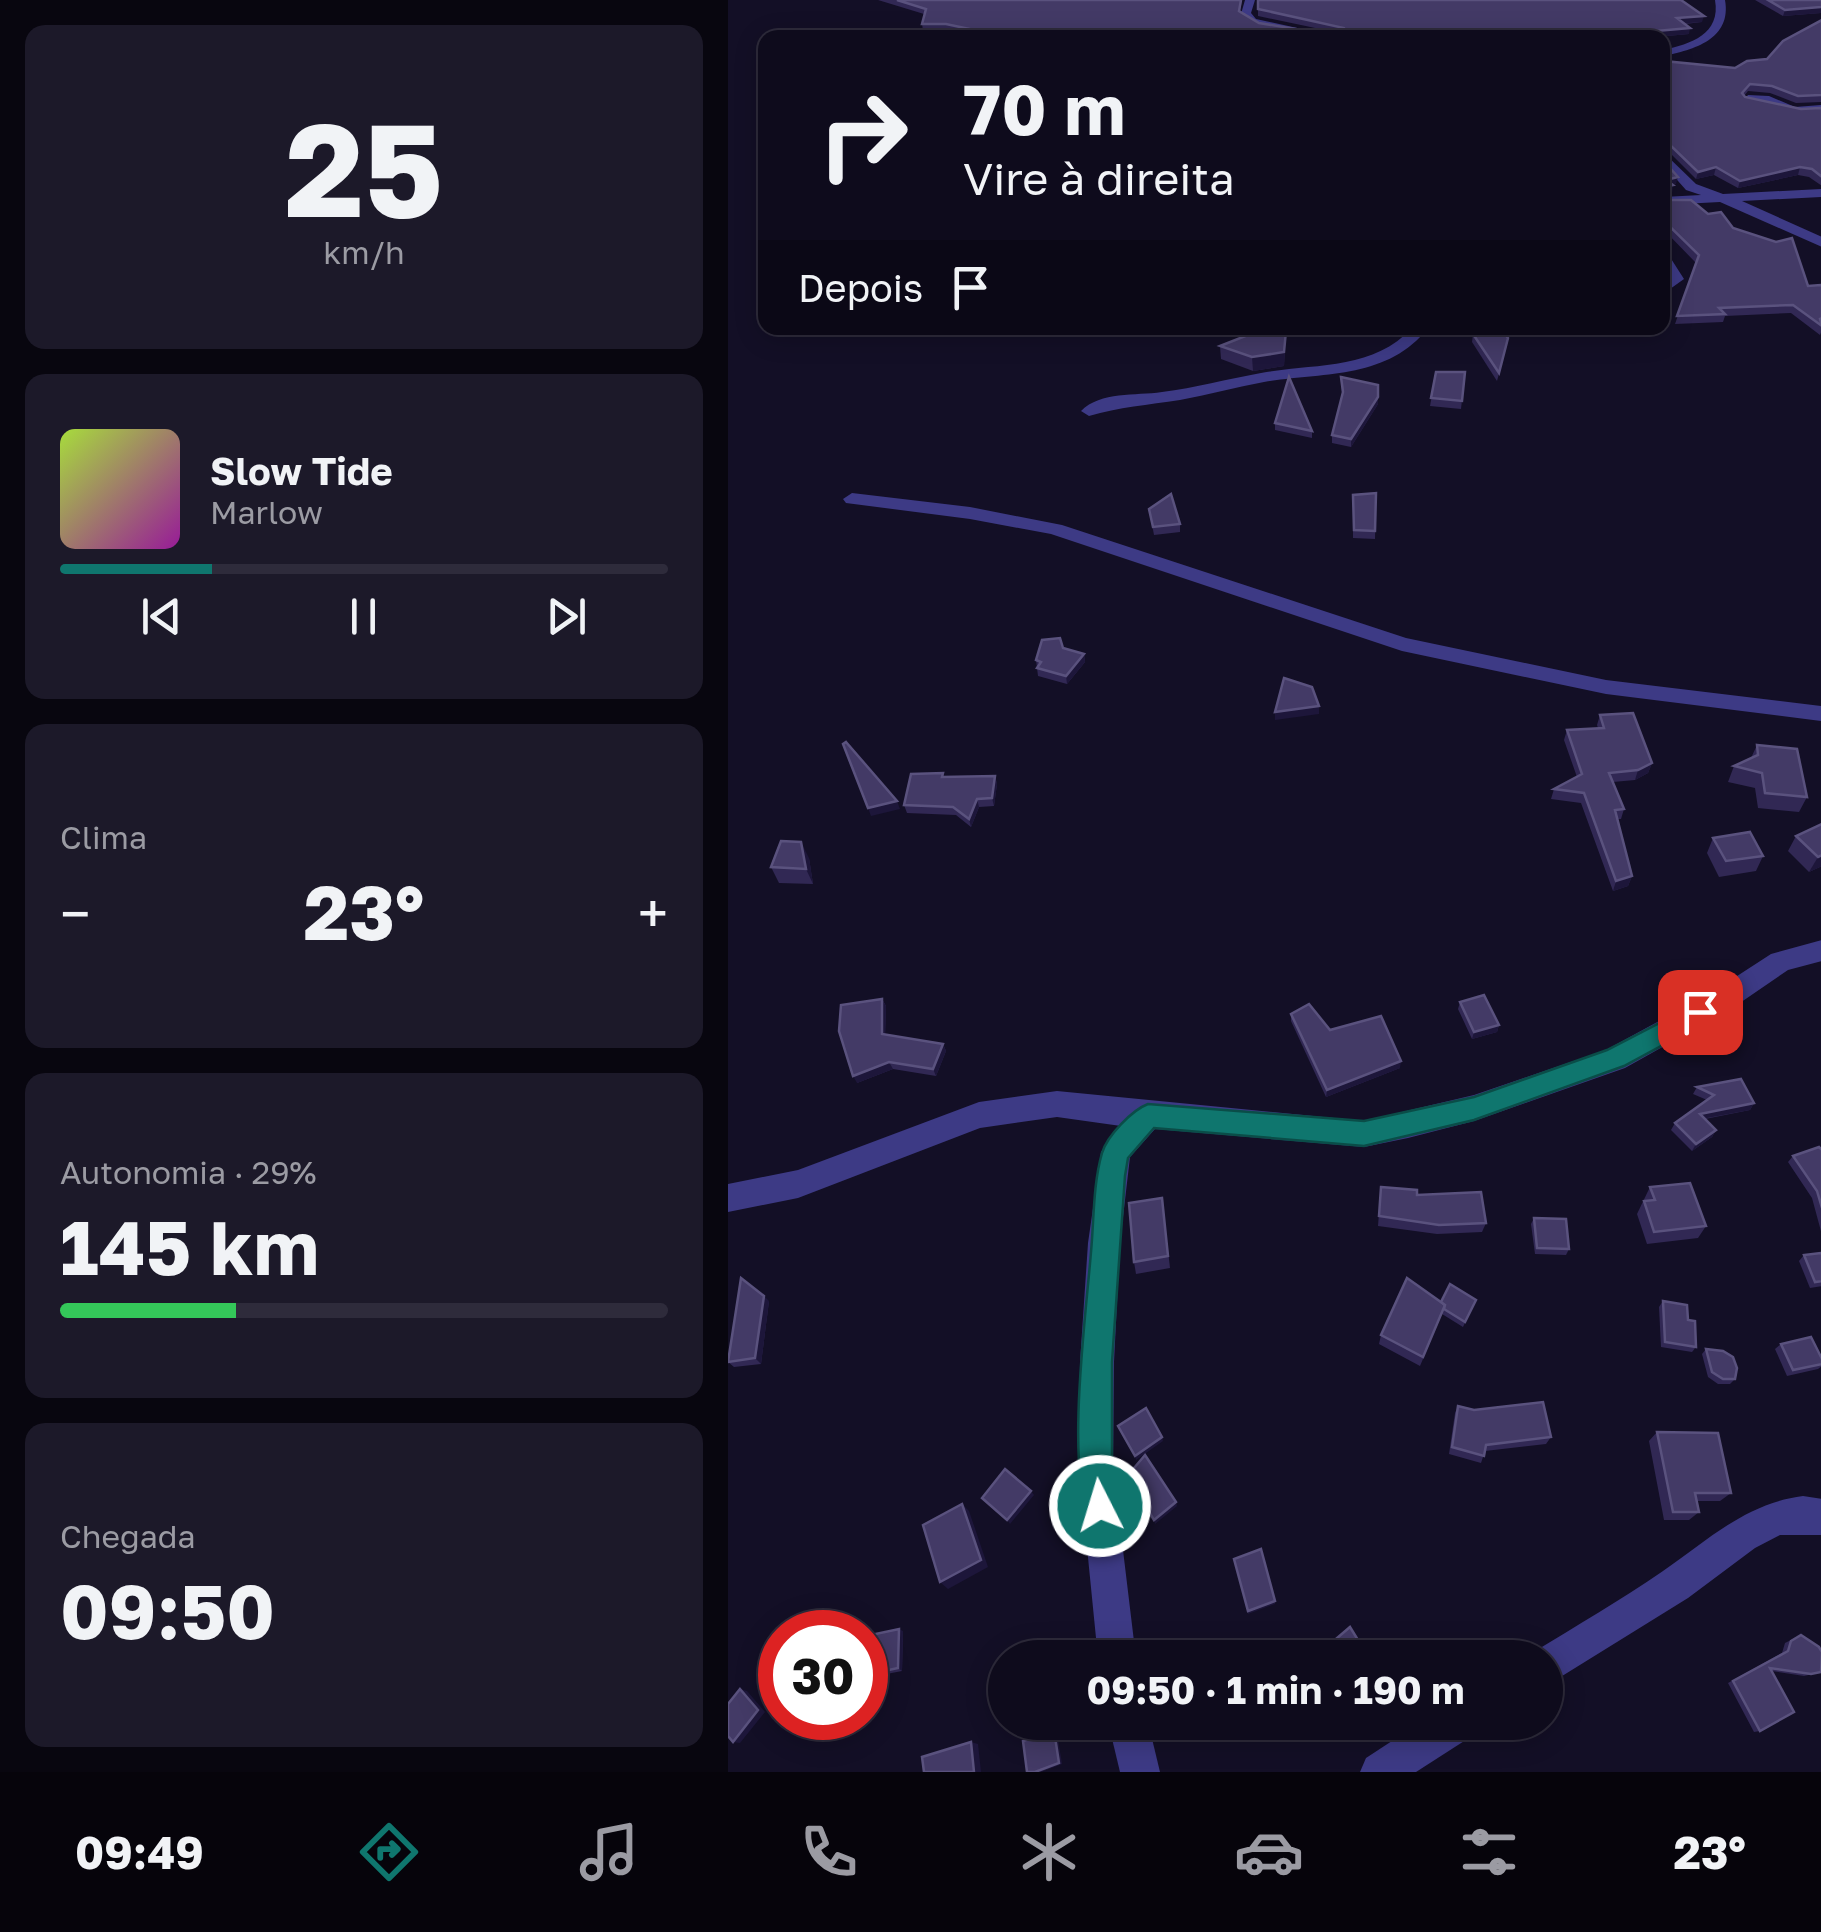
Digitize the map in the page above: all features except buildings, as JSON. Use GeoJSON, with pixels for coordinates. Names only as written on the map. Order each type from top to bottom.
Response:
{"type":"FeatureCollection","features":[{"type":"Feature","properties":{"kind":"street"},"geometry":{"type":"LineString","coordinates":[[1250,0],[1246,14],[1253,21],[1298,30]]}},
{"type":"Feature","properties":{"kind":"street"},"geometry":{"type":"LineString","coordinates":[[1670,51],[1714,34],[1722,21],[1720,0]]}},
{"type":"Feature","properties":{"kind":"street"},"geometry":{"type":"LineString","coordinates":[[1748,98],[1769,99],[1794,111],[1822,108]]}},
{"type":"Feature","properties":{"kind":"street"},"geometry":{"type":"LineString","coordinates":[[1670,165],[1684,182],[1822,243]]}},
{"type":"Feature","properties":{"kind":"street"},"geometry":{"type":"LineString","coordinates":[[1670,201],[1822,193]]}},
{"type":"Feature","properties":{"kind":"street"},"geometry":{"type":"LineString","coordinates":[[1089,411],[1104,403],[1162,398],[1266,376],[1353,366],[1400,348],[1413,335]]}},
{"type":"Feature","properties":{"kind":"street"},"geometry":{"type":"LineString","coordinates":[[852,499],[970,513],[1054,529],[1402,644],[1606,687],[1822,714]]}},
{"type":"Feature","properties":{"kind":"street"},"geometry":{"type":"LineString","coordinates":[[728,1198],[798,1184],[979,1115],[1057,1104],[1100,1112],[1364,1134],[1424,1121],[1474,1108],[1615,1058],[1724,999],[1780,962],[1822,950]]}},
{"type":"Feature","properties":{"kind":"street"},"geometry":{"type":"LineString","coordinates":[[1100,1112],[1116,1152],[1104,1243],[1096,1467],[1116,1640]]}},
{"type":"Feature","properties":{"kind":"street"},"geometry":{"type":"LineString","coordinates":[[1116,1152],[1148,1116]]}},
{"type":"Feature","properties":{"kind":"street"},"geometry":{"type":"LineString","coordinates":[[1563,1656],[1675,1585],[1742,1535],[1777,1517],[1822,1516]]}},
{"type":"Feature","properties":{"kind":"street"},"geometry":{"type":"LineString","coordinates":[[1380,1772],[1430,1740]]}},
{"type":"Feature","properties":{"kind":"route"},"geometry":{"type":"LineString","coordinates":[[1100,1506],[1096,1467],[1097,1362],[1112,1176],[1116,1152],[1148,1116],[1364,1134],[1474,1108],[1615,1058],[1700,1012]]}}]}
